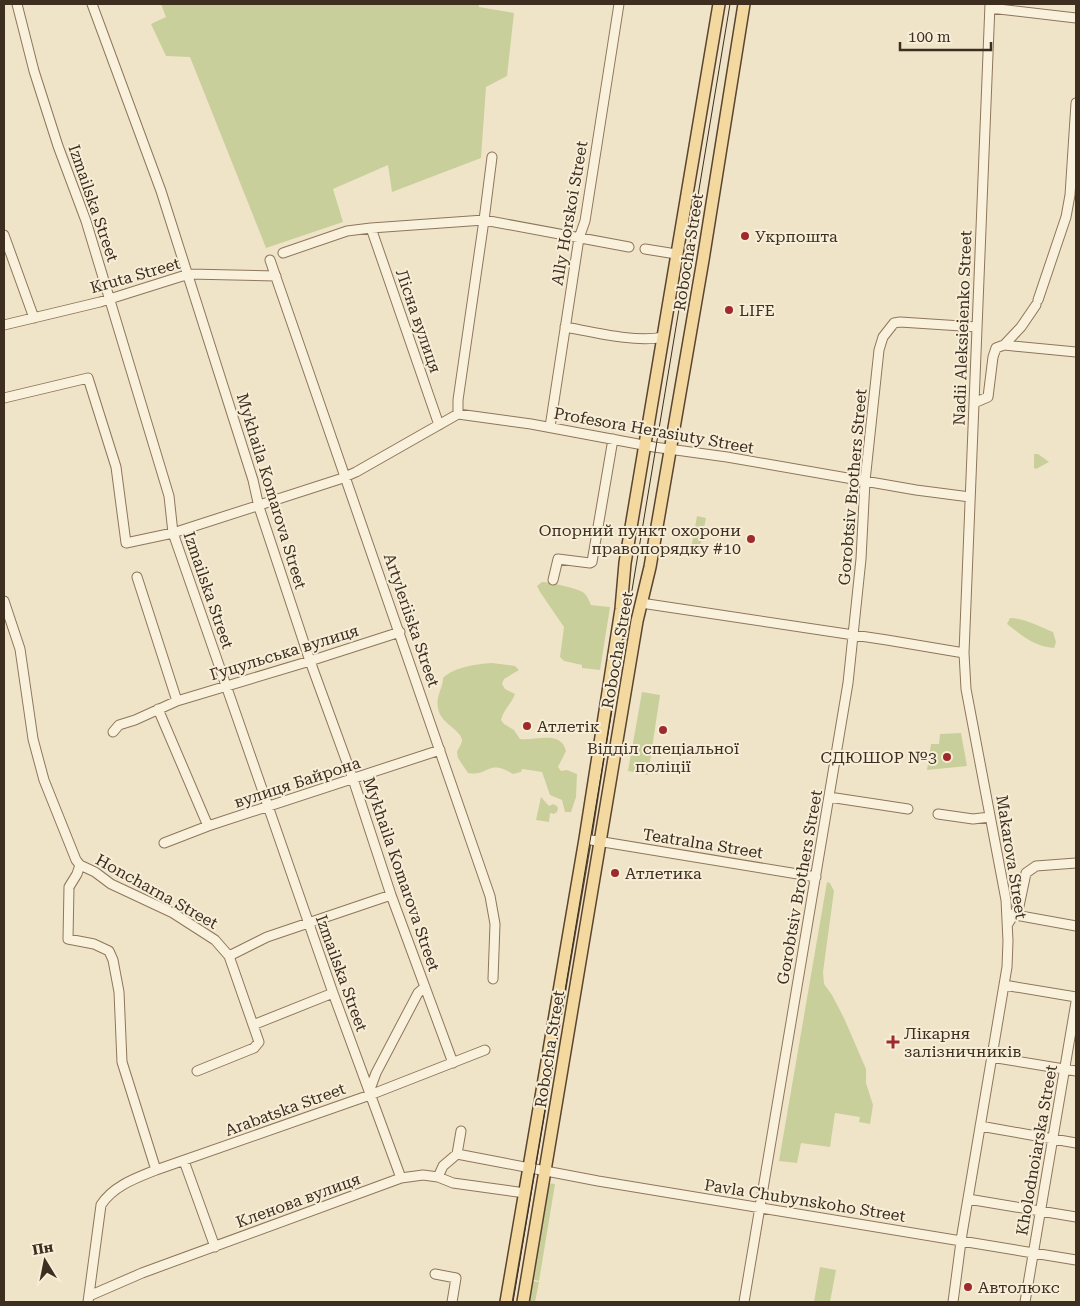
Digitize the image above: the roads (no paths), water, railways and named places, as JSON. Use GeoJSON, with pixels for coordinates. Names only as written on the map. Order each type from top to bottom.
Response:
{"type":"FeatureCollection","features":[{"type":"Feature","properties":{"kind":"main road","name":"Robocha Street"},"geometry":{"type":"LineString","coordinates":[[506,1302],[584,839],[621,609],[625,564],[650,446],[663,337],[719,4]]}},
{"type":"Feature","properties":{"kind":"main road","name":"Robocha Street"},"geometry":{"type":"LineString","coordinates":[[523,1302],[640,604],[650,567],[671,449],[744,4]]}},
{"type":"Feature","properties":{"kind":"street","name":"Izmailska Street"},"geometry":{"type":"LineString","coordinates":[[17,4],[34,71],[58,146],[86,221],[169,496],[173,534],[269,806],[308,923],[400,1178]]}},
{"type":"Feature","properties":{"kind":"street","name":"Mykhaila Komarova Street"},"geometry":{"type":"LineString","coordinates":[[92,4],[161,191],[189,274],[253,480],[259,507],[310,661],[353,779],[391,894],[453,1063]]}},
{"type":"Feature","properties":{"kind":"street","name":"Ally Horskoi Street"},"geometry":{"type":"LineString","coordinates":[[550,427],[579,238],[585,221],[619,4]]}},
{"type":"Feature","properties":{"kind":"street"},"geometry":{"type":"LineString","coordinates":[[990,6],[1076,18]]}},
{"type":"Feature","properties":{"kind":"street","name":"Nadii Aleksieienko Street"},"geometry":{"type":"LineString","coordinates":[[964,653],[990,6]]}},
{"type":"Feature","properties":{"kind":"street"},"geometry":{"type":"LineString","coordinates":[[1008,345],[1037,302],[1066,217],[1076,103]]}},
{"type":"Feature","properties":{"kind":"street"},"geometry":{"type":"LineString","coordinates":[[4,398],[88,378],[116,467],[126,543],[173,534],[346,477],[458,414],[458,400],[492,157]]}},
{"type":"Feature","properties":{"kind":"street"},"geometry":{"type":"LineString","coordinates":[[283,253],[347,231],[484,220],[629,247]]}},
{"type":"Feature","properties":{"kind":"street","name":"Лісна вулиця"},"geometry":{"type":"LineString","coordinates":[[371,228],[439,425]]}},
{"type":"Feature","properties":{"kind":"street"},"geometry":{"type":"LineString","coordinates":[[4,235],[34,318]]}},
{"type":"Feature","properties":{"kind":"street"},"geometry":{"type":"LineString","coordinates":[[645,249],[676,254]]}},
{"type":"Feature","properties":{"kind":"street","name":"Artyleriiska Street"},"geometry":{"type":"LineString","coordinates":[[270,260],[490,896],[495,924],[493,979]]}},
{"type":"Feature","properties":{"kind":"street","name":"Kruta Street"},"geometry":{"type":"LineString","coordinates":[[4,325],[110,299],[189,274],[276,276]]}},
{"type":"Feature","properties":{"kind":"street","name":"Gorobtsiv Brothers Street"},"geometry":{"type":"LineString","coordinates":[[744,1302],[816,877],[854,636],[861,560],[865,481],[879,350],[888,328],[894,323],[978,327]]}},
{"type":"Feature","properties":{"kind":"street"},"geometry":{"type":"LineString","coordinates":[[565,327],[641,339],[663,337]]}},
{"type":"Feature","properties":{"kind":"street"},"geometry":{"type":"LineString","coordinates":[[974,403],[988,397],[993,357],[996,348],[1008,345],[1076,352]]}},
{"type":"Feature","properties":{"kind":"street","name":"Profesora Herasiuty Street"},"geometry":{"type":"LineString","coordinates":[[458,414],[550,427],[650,446],[970,497]]}},
{"type":"Feature","properties":{"kind":"street"},"geometry":{"type":"LineString","coordinates":[[553,580],[558,559],[590,563],[592,561],[613,439]]}},
{"type":"Feature","properties":{"kind":"street"},"geometry":{"type":"LineString","coordinates":[[137,577],[177,701]]}},
{"type":"Feature","properties":{"kind":"street"},"geometry":{"type":"LineString","coordinates":[[4,601],[20,649],[33,740],[44,780],[76,860],[80,865]]}},
{"type":"Feature","properties":{"kind":"street"},"geometry":{"type":"LineString","coordinates":[[640,604],[757,620],[964,653]]}},
{"type":"Feature","properties":{"kind":"street","name":"Гуцульська вулиця"},"geometry":{"type":"LineString","coordinates":[[113,732],[119,725],[136,720],[177,701],[400,632]]}},
{"type":"Feature","properties":{"kind":"street","name":"Makarova Street"},"geometry":{"type":"LineString","coordinates":[[953,1302],[961,1241],[1008,954],[1006,900],[966,689],[964,653]]}},
{"type":"Feature","properties":{"kind":"street"},"geometry":{"type":"LineString","coordinates":[[158,709],[208,826]]}},
{"type":"Feature","properties":{"kind":"street","name":"вулиця Байрона"},"geometry":{"type":"LineString","coordinates":[[164,843],[208,826],[440,750]]}},
{"type":"Feature","properties":{"kind":"street"},"geometry":{"type":"LineString","coordinates":[[829,797],[908,809]]}},
{"type":"Feature","properties":{"kind":"street"},"geometry":{"type":"LineString","coordinates":[[938,814],[973,819],[990,817]]}},
{"type":"Feature","properties":{"kind":"street","name":"Teatralna Street"},"geometry":{"type":"LineString","coordinates":[[584,839],[816,877]]}},
{"type":"Feature","properties":{"kind":"street"},"geometry":{"type":"LineString","coordinates":[[1008,924],[1019,906],[1025,877],[1031,869],[1036,866],[1076,863]]}},
{"type":"Feature","properties":{"kind":"street","name":"Honcharna Street"},"geometry":{"type":"LineString","coordinates":[[156,1170],[122,1062],[119,992],[113,960],[109,951],[94,944],[68,939],[69,887],[80,865],[127,892],[194,925],[215,940],[229,956],[259,1042],[254,1048],[197,1070]]}},
{"type":"Feature","properties":{"kind":"street"},"geometry":{"type":"LineString","coordinates":[[229,956],[267,937],[391,894]]}},
{"type":"Feature","properties":{"kind":"street"},"geometry":{"type":"LineString","coordinates":[[1015,914],[1076,926]]}},
{"type":"Feature","properties":{"kind":"street"},"geometry":{"type":"LineString","coordinates":[[1004,985],[1076,997]]}},
{"type":"Feature","properties":{"kind":"street","name":"Mykhaila Komarova Street"},"geometry":{"type":"LineString","coordinates":[[369,1093],[376,1073],[418,993],[425,987]]}},
{"type":"Feature","properties":{"kind":"street"},"geometry":{"type":"LineString","coordinates":[[253,1024],[333,993]]}},
{"type":"Feature","properties":{"kind":"street","name":"Kholodnoiarska Street"},"geometry":{"type":"LineString","coordinates":[[1025,1302],[1076,1002]]}},
{"type":"Feature","properties":{"kind":"street","name":"Arabatska Street"},"geometry":{"type":"LineString","coordinates":[[88,1299],[102,1205],[106,1198],[117,1189],[132,1180],[156,1170],[485,1050]]}},
{"type":"Feature","properties":{"kind":"street"},"geometry":{"type":"LineString","coordinates":[[992,1057],[1076,1070]]}},
{"type":"Feature","properties":{"kind":"street"},"geometry":{"type":"LineString","coordinates":[[980,1126],[1076,1143]]}},
{"type":"Feature","properties":{"kind":"street"},"geometry":{"type":"LineString","coordinates":[[438,1177],[443,1166],[457,1154],[461,1131]]}},
{"type":"Feature","properties":{"kind":"street","name":"Pavla Chubynskoho Street"},"geometry":{"type":"LineString","coordinates":[[457,1154],[529,1169],[1076,1260]]}},
{"type":"Feature","properties":{"kind":"street"},"geometry":{"type":"LineString","coordinates":[[184,1161],[215,1247]]}},
{"type":"Feature","properties":{"kind":"street","name":"Кленова вулиця"},"geometry":{"type":"LineString","coordinates":[[88,1299],[142,1273],[400,1178],[423,1175],[438,1177],[453,1183],[525,1193]]}},
{"type":"Feature","properties":{"kind":"street"},"geometry":{"type":"LineString","coordinates":[[968,1199],[1076,1217]]}},
{"type":"Feature","properties":{"kind":"street"},"geometry":{"type":"LineString","coordinates":[[435,1274],[456,1278],[455,1302]]}},
{"type":"Feature","properties":{"kind":"tram line"},"geometry":{"type":"LineString","coordinates":[[513,1302],[730,4]]}},
{"type":"Feature","properties":{"kind":"place","name":"Укрпошта"},"geometry":{"type":"Point","coordinates":[745,236]}},
{"type":"Feature","properties":{"kind":"place","name":"LIFE"},"geometry":{"type":"Point","coordinates":[729,310]}},
{"type":"Feature","properties":{"kind":"place","name":"Опорний пункт охорони правопорядку #10"},"geometry":{"type":"Point","coordinates":[751,539]}},
{"type":"Feature","properties":{"kind":"place","name":"Атлетік"},"geometry":{"type":"Point","coordinates":[527,726]}},
{"type":"Feature","properties":{"kind":"place","name":"Відділ спеціальної поліції"},"geometry":{"type":"Point","coordinates":[663,730]}},
{"type":"Feature","properties":{"kind":"place","name":"СДЮШОР №3"},"geometry":{"type":"Point","coordinates":[947,757]}},
{"type":"Feature","properties":{"kind":"place","name":"Атлетика"},"geometry":{"type":"Point","coordinates":[615,873]}},
{"type":"Feature","properties":{"kind":"place","name":"Лікарня залізничників"},"geometry":{"type":"Point","coordinates":[893,1042]}},
{"type":"Feature","properties":{"kind":"place","name":"Автолюкс"},"geometry":{"type":"Point","coordinates":[968,1287]}}]}
